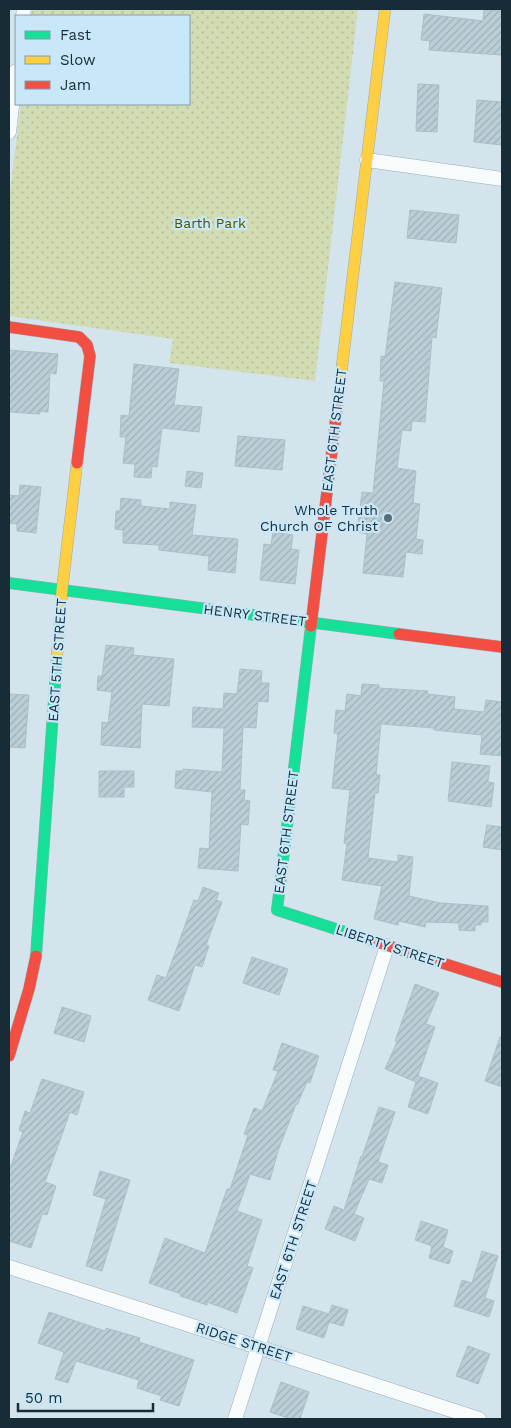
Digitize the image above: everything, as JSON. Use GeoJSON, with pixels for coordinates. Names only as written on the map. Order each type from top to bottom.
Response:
{"type":"FeatureCollection","features":[{"type":"Feature","properties":{"kind":"street","name":"EAST 6TH STREET"},"geometry":{"type":"LineString","coordinates":[[277,910],[385,9]]}},
{"type":"Feature","properties":{"kind":"street"},"geometry":{"type":"LineString","coordinates":[[9,124],[15,79]]}},
{"type":"Feature","properties":{"kind":"street"},"geometry":{"type":"LineString","coordinates":[[367,160],[502,179]]}},
{"type":"Feature","properties":{"kind":"street","name":"EAST 5TH STREET"},"geometry":{"type":"LineString","coordinates":[[9,327],[79,337],[86,342],[90,350],[62,590],[36,954],[27,997],[9,1056]]}},
{"type":"Feature","properties":{"kind":"street","name":"HENRY STREET"},"geometry":{"type":"LineString","coordinates":[[9,583],[502,647]]}},
{"type":"Feature","properties":{"kind":"street","name":"LIBERTY STREET"},"geometry":{"type":"LineString","coordinates":[[277,910],[502,982]]}},
{"type":"Feature","properties":{"kind":"street","name":"EAST 6TH STREET"},"geometry":{"type":"LineString","coordinates":[[235,1419],[388,946]]}},
{"type":"Feature","properties":{"kind":"street","name":"RIDGE STREET"},"geometry":{"type":"LineString","coordinates":[[9,1267],[479,1419]]}},
{"type":"Feature","properties":{"kind":"green space","name":"Barth Park"},"geometry":{"type":"Polygon","coordinates":[[[32,9],[358,9],[315,381],[169,363],[173,339],[9,316],[9,200],[21,105],[190,105],[190,15],[31,15],[32,9]]]}},
{"type":"Feature","properties":{"kind":"building"},"geometry":{"type":"Polygon","coordinates":[[[484,10],[502,11],[502,55],[429,50],[430,41],[421,40],[424,14],[483,21],[484,10]]]}},
{"type":"Feature","properties":{"kind":"building"},"geometry":{"type":"Polygon","coordinates":[[[418,84],[439,85],[437,132],[416,131],[418,84]]]}},
{"type":"Feature","properties":{"kind":"building"},"geometry":{"type":"Polygon","coordinates":[[[477,100],[502,102],[502,145],[474,142],[477,100]]]}},
{"type":"Feature","properties":{"kind":"building"},"geometry":{"type":"Polygon","coordinates":[[[410,210],[459,215],[456,243],[407,238],[410,210]]]}},
{"type":"Feature","properties":{"kind":"building"},"geometry":{"type":"Polygon","coordinates":[[[395,282],[442,288],[436,338],[432,337],[425,422],[412,421],[411,431],[402,430],[397,468],[416,471],[413,503],[420,504],[416,539],[423,540],[422,554],[406,552],[403,577],[363,573],[367,534],[357,532],[362,492],[373,493],[384,381],[380,381],[381,356],[385,357],[395,282]]]}},
{"type":"Feature","properties":{"kind":"building"},"geometry":{"type":"Polygon","coordinates":[[[9,350],[58,354],[56,374],[50,373],[48,412],[40,411],[40,414],[9,412],[9,350]]]}},
{"type":"Feature","properties":{"kind":"building"},"geometry":{"type":"Polygon","coordinates":[[[134,364],[179,369],[174,405],[202,407],[199,432],[162,428],[157,467],[152,466],[151,478],[134,477],[135,464],[123,463],[126,437],[120,437],[121,415],[129,416],[134,364]]]}},
{"type":"Feature","properties":{"kind":"building"},"geometry":{"type":"Polygon","coordinates":[[[238,436],[285,440],[282,470],[235,466],[238,436]]]}},
{"type":"Feature","properties":{"kind":"building"},"geometry":{"type":"Polygon","coordinates":[[[187,471],[203,473],[201,488],[185,486],[187,471]]]}},
{"type":"Feature","properties":{"kind":"building"},"geometry":{"type":"Polygon","coordinates":[[[20,485],[41,487],[36,533],[17,531],[17,524],[9,523],[9,495],[19,496],[20,485]]]}},
{"type":"Feature","properties":{"kind":"building"},"geometry":{"type":"Polygon","coordinates":[[[121,498],[141,500],[141,506],[170,509],[170,502],[196,505],[192,535],[238,539],[235,573],[208,570],[209,556],[159,550],[159,545],[123,543],[123,530],[115,529],[116,511],[120,511],[121,498]]]}},
{"type":"Feature","properties":{"kind":"building"},"geometry":{"type":"Polygon","coordinates":[[[273,532],[293,535],[291,549],[299,550],[295,584],[260,580],[264,544],[271,545],[273,532]]]}},
{"type":"Feature","properties":{"kind":"building"},"geometry":{"type":"Polygon","coordinates":[[[106,645],[134,648],[133,655],[174,659],[169,706],[142,704],[140,748],[101,745],[102,722],[108,723],[112,692],[97,690],[98,676],[102,676],[106,645]]]}},
{"type":"Feature","properties":{"kind":"building"},"geometry":{"type":"Polygon","coordinates":[[[240,669],[262,671],[261,683],[269,683],[268,702],[258,701],[256,728],[243,727],[240,790],[245,790],[244,800],[250,801],[248,825],[241,824],[238,871],[198,868],[200,848],[209,849],[212,792],[175,788],[176,771],[183,771],[183,769],[222,772],[224,728],[192,727],[193,707],[223,709],[224,693],[237,694],[240,669]]]}},
{"type":"Feature","properties":{"kind":"building"},"geometry":{"type":"Polygon","coordinates":[[[362,684],[379,685],[379,688],[428,691],[427,694],[455,697],[454,709],[484,712],[486,700],[502,702],[502,756],[480,754],[482,735],[434,730],[434,728],[381,724],[376,775],[380,775],[378,793],[375,793],[368,858],[398,862],[398,855],[413,857],[409,896],[440,903],[488,906],[488,922],[481,922],[481,925],[475,925],[475,931],[459,930],[459,923],[426,922],[425,927],[399,921],[398,925],[374,919],[382,886],[342,880],[347,844],[344,843],[350,790],[332,788],[338,734],[334,733],[336,710],[345,711],[347,694],[361,696],[362,684]]]}},
{"type":"Feature","properties":{"kind":"building"},"geometry":{"type":"Polygon","coordinates":[[[9,694],[29,695],[25,748],[9,747],[9,694]]]}},
{"type":"Feature","properties":{"kind":"building"},"geometry":{"type":"Polygon","coordinates":[[[452,762],[490,766],[488,782],[494,783],[491,807],[448,801],[452,762]]]}},
{"type":"Feature","properties":{"kind":"building"},"geometry":{"type":"Polygon","coordinates":[[[99,771],[134,771],[134,787],[124,787],[124,797],[99,797],[99,771]]]}},
{"type":"Feature","properties":{"kind":"building"},"geometry":{"type":"Polygon","coordinates":[[[487,825],[502,827],[502,850],[483,847],[487,825]]]}},
{"type":"Feature","properties":{"kind":"building"},"geometry":{"type":"Polygon","coordinates":[[[203,887],[219,893],[216,900],[222,902],[206,945],[209,946],[202,967],[195,965],[179,1011],[148,1000],[157,975],[166,978],[194,900],[198,901],[203,887]]]}},
{"type":"Feature","properties":{"kind":"building"},"geometry":{"type":"Polygon","coordinates":[[[252,957],[288,969],[279,995],[243,983],[252,957]]]}},
{"type":"Feature","properties":{"kind":"building"},"geometry":{"type":"Polygon","coordinates":[[[415,984],[439,993],[426,1024],[435,1027],[418,1076],[438,1083],[428,1114],[408,1107],[416,1082],[385,1069],[397,1042],[395,1041],[415,984]]]}},
{"type":"Feature","properties":{"kind":"building"},"geometry":{"type":"Polygon","coordinates":[[[62,1007],[91,1016],[84,1042],[54,1033],[62,1007]]]}},
{"type":"Feature","properties":{"kind":"building"},"geometry":{"type":"Polygon","coordinates":[[[500,1037],[502,1037],[502,1087],[485,1081],[500,1037]]]}},
{"type":"Feature","properties":{"kind":"building"},"geometry":{"type":"Polygon","coordinates":[[[282,1043],[319,1056],[310,1083],[307,1082],[296,1104],[278,1151],[270,1180],[250,1174],[237,1211],[262,1220],[247,1266],[253,1268],[237,1313],[207,1302],[207,1305],[180,1296],[181,1294],[149,1283],[165,1238],[205,1253],[227,1189],[230,1189],[248,1135],[244,1134],[254,1108],[262,1111],[278,1071],[273,1070],[282,1043]]]}},
{"type":"Feature","properties":{"kind":"building"},"geometry":{"type":"Polygon","coordinates":[[[42,1079],[84,1092],[77,1115],[70,1112],[45,1182],[56,1186],[47,1215],[42,1214],[31,1248],[9,1241],[9,1171],[23,1132],[19,1130],[25,1111],[30,1113],[42,1079]]]}},
{"type":"Feature","properties":{"kind":"building"},"geometry":{"type":"Polygon","coordinates":[[[379,1107],[395,1112],[378,1162],[388,1165],[382,1183],[369,1179],[354,1214],[364,1218],[355,1241],[325,1229],[334,1206],[344,1210],[379,1107]]]}},
{"type":"Feature","properties":{"kind":"building"},"geometry":{"type":"Polygon","coordinates":[[[100,1171],[130,1180],[102,1271],[86,1266],[106,1199],[93,1195],[100,1171]]]}},
{"type":"Feature","properties":{"kind":"building"},"geometry":{"type":"Polygon","coordinates":[[[421,1221],[448,1230],[443,1247],[453,1251],[449,1264],[429,1258],[432,1246],[415,1240],[421,1221]]]}},
{"type":"Feature","properties":{"kind":"building"},"geometry":{"type":"Polygon","coordinates":[[[482,1251],[498,1256],[485,1298],[494,1301],[489,1317],[454,1306],[462,1280],[472,1283],[482,1251]]]}},
{"type":"Feature","properties":{"kind":"building"},"geometry":{"type":"Polygon","coordinates":[[[332,1305],[348,1310],[343,1326],[329,1322],[324,1338],[296,1329],[303,1306],[329,1314],[332,1305]]]}},
{"type":"Feature","properties":{"kind":"building"},"geometry":{"type":"Polygon","coordinates":[[[49,1312],[105,1331],[106,1328],[140,1338],[139,1342],[194,1360],[179,1406],[160,1400],[162,1396],[137,1388],[139,1380],[76,1361],[68,1383],[55,1379],[64,1352],[38,1343],[49,1312]]]}},
{"type":"Feature","properties":{"kind":"building"},"geometry":{"type":"Polygon","coordinates":[[[468,1346],[490,1354],[478,1384],[456,1376],[468,1346]]]}},
{"type":"Feature","properties":{"kind":"building"},"geometry":{"type":"Polygon","coordinates":[[[281,1382],[309,1392],[300,1419],[291,1419],[270,1412],[281,1382]]]}},
{"type":"Feature","properties":{"kind":"traffic: fast"},"geometry":{"type":"LineString","coordinates":[[9,583],[399,634]]}},
{"type":"Feature","properties":{"kind":"traffic: fast"},"geometry":{"type":"LineString","coordinates":[[311,626],[277,910],[376,942]]}},
{"type":"Feature","properties":{"kind":"traffic: fast"},"geometry":{"type":"LineString","coordinates":[[36,956],[57,656]]}},
{"type":"Feature","properties":{"kind":"traffic: slow"},"geometry":{"type":"LineString","coordinates":[[337,408],[385,9]]}},
{"type":"Feature","properties":{"kind":"traffic: slow"},"geometry":{"type":"LineString","coordinates":[[57,656],[62,590],[77,463]]}},
{"type":"Feature","properties":{"kind":"traffic: jam"},"geometry":{"type":"LineString","coordinates":[[9,327],[79,337],[87,345],[90,356],[77,463]]}},
{"type":"Feature","properties":{"kind":"traffic: jam"},"geometry":{"type":"LineString","coordinates":[[311,626],[337,408]]}},
{"type":"Feature","properties":{"kind":"traffic: jam"},"geometry":{"type":"LineString","coordinates":[[399,634],[502,647]]}},
{"type":"Feature","properties":{"kind":"traffic: jam"},"geometry":{"type":"LineString","coordinates":[[376,942],[502,982]]}},
{"type":"Feature","properties":{"kind":"traffic: jam"},"geometry":{"type":"LineString","coordinates":[[9,1056],[29,989],[36,956]]}},
{"type":"Feature","properties":{"kind":"place","name":"Whole Truth Church OF Christ"},"geometry":{"type":"Point","coordinates":[388,518]}}]}
